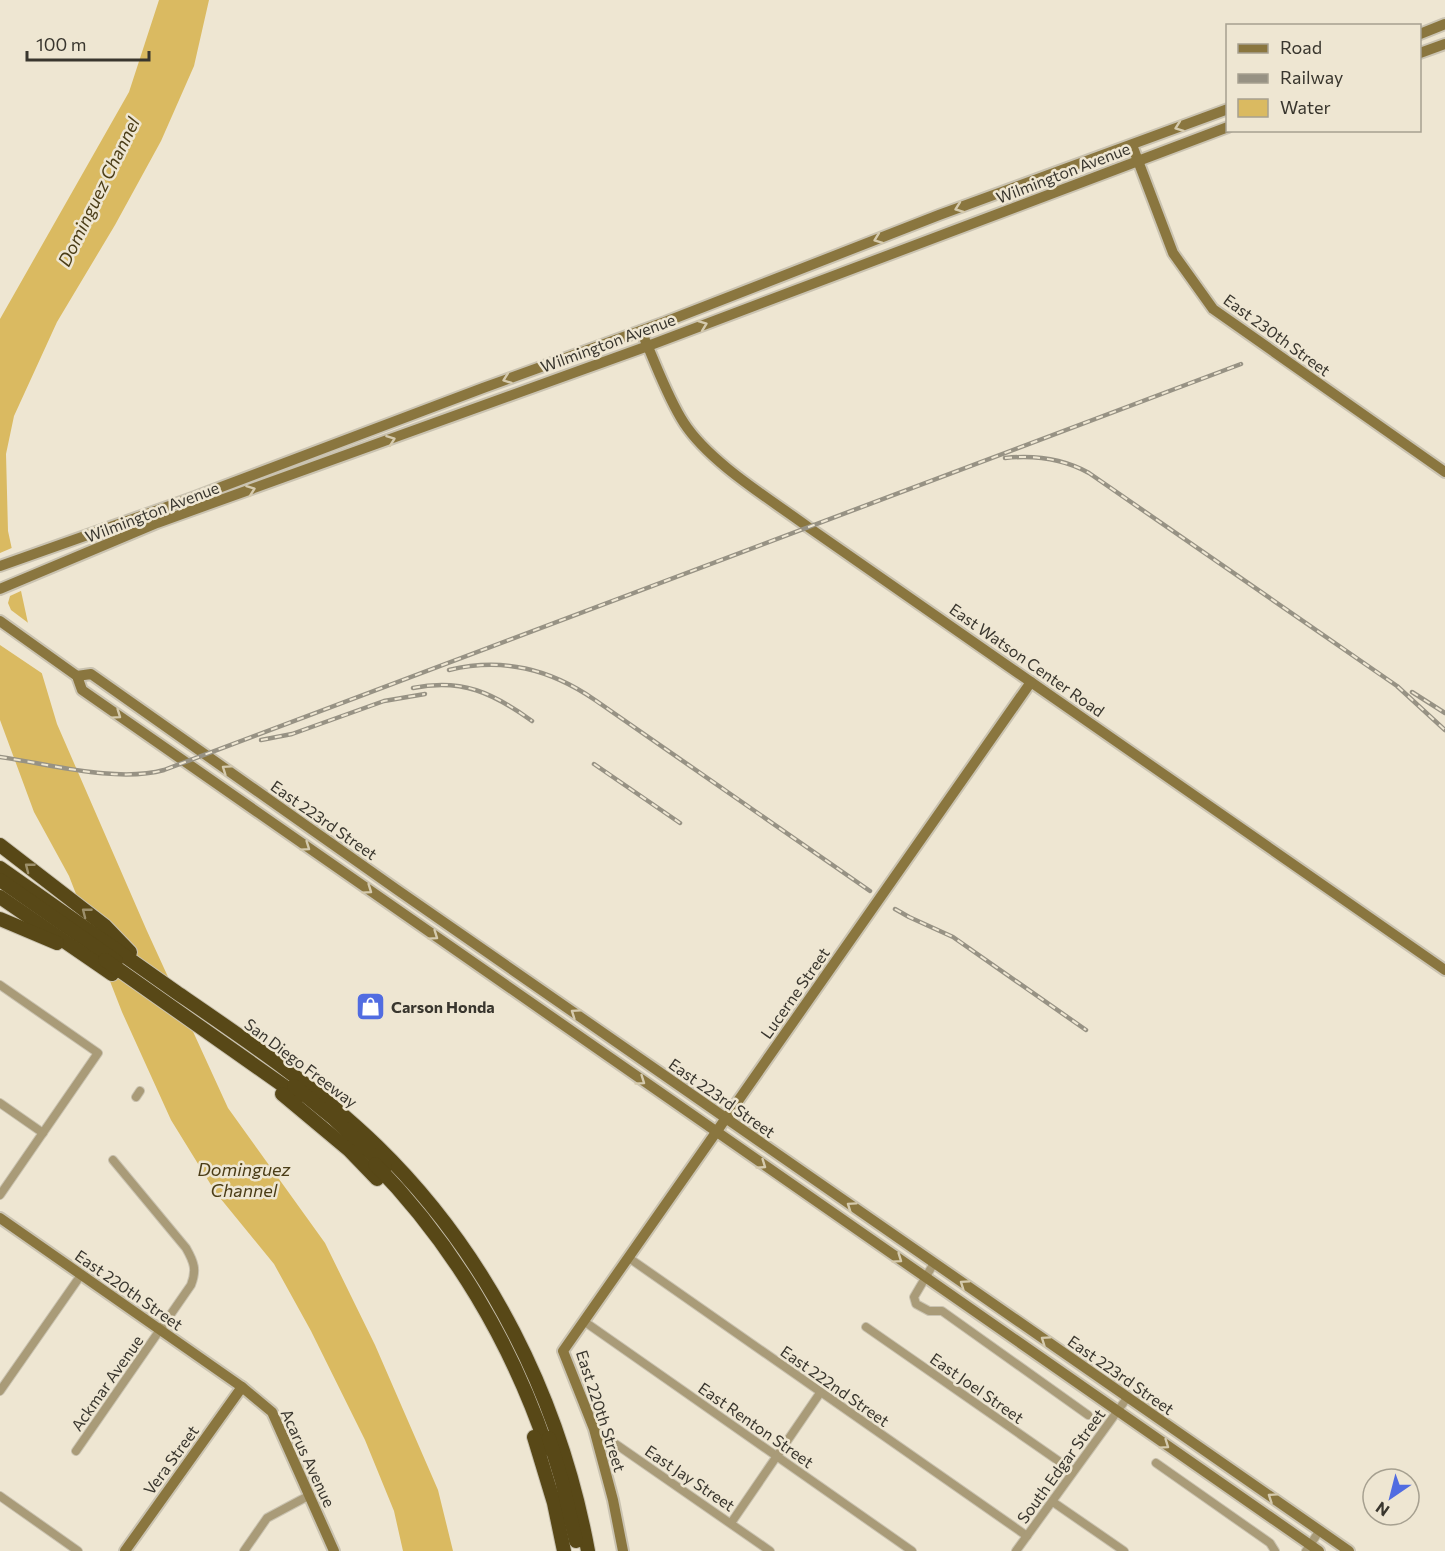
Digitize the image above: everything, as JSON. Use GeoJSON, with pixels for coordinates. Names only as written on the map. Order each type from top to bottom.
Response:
{"type":"FeatureCollection","features":[{"type":"Feature","properties":{"kind":"highway"},"geometry":{"type":"LineString","coordinates":[[0,845],[105,926],[159,980]]}},
{"type":"Feature","properties":{"kind":"highway","name":"San Diego Freeway"},"geometry":{"type":"LineString","coordinates":[[0,868],[290,1071],[340,1112],[401,1171],[459,1242],[509,1324],[540,1390],[564,1454],[588,1551]]}},
{"type":"Feature","properties":{"kind":"highway"},"geometry":{"type":"LineString","coordinates":[[0,880],[71,933]]}},
{"type":"Feature","properties":{"kind":"highway"},"geometry":{"type":"LineString","coordinates":[[0,886],[204,1026],[292,1091],[353,1142],[408,1200],[444,1246],[479,1299],[515,1367],[552,1463],[572,1551]]}},
{"type":"Feature","properties":{"kind":"highway"},"geometry":{"type":"LineString","coordinates":[[0,897],[288,1099],[349,1150],[384,1186],[431,1242],[486,1331],[524,1410],[544,1466],[564,1551]]}},
{"type":"Feature","properties":{"kind":"highway"},"geometry":{"type":"LineString","coordinates":[[0,919],[81,952]]}},
{"type":"Feature","properties":{"kind":"highway"},"geometry":{"type":"LineString","coordinates":[[204,1026],[297,1087],[332,1117],[405,1188],[458,1256],[484,1297],[523,1369],[552,1445],[579,1551]]}},
{"type":"Feature","properties":{"kind":"main road"},"geometry":{"type":"LineString","coordinates":[[1421,33],[1445,24]]}},
{"type":"Feature","properties":{"kind":"main road"},"geometry":{"type":"LineString","coordinates":[[1421,52],[1445,44]]}},
{"type":"Feature","properties":{"kind":"main road","name":"Wilmington Avenue"},"geometry":{"type":"LineString","coordinates":[[0,566],[331,447],[483,388],[641,331],[939,215],[1226,109]]}},
{"type":"Feature","properties":{"kind":"main road","name":"Wilmington Avenue"},"geometry":{"type":"LineString","coordinates":[[0,589],[157,524],[648,346],[1226,127]]}},
{"type":"Feature","properties":{"kind":"main road","name":"East 230th Street"},"geometry":{"type":"LineString","coordinates":[[1132,145],[1173,253],[1213,309],[1445,472]]}},
{"type":"Feature","properties":{"kind":"main road","name":"East Watson Center Road"},"geometry":{"type":"LineString","coordinates":[[641,331],[685,424],[710,453],[739,477],[1444,967]]}},
{"type":"Feature","properties":{"kind":"main road"},"geometry":{"type":"LineString","coordinates":[[331,447],[336,460]]}},
{"type":"Feature","properties":{"kind":"main road","name":"East 223rd Street"},"geometry":{"type":"LineString","coordinates":[[0,621],[77,675],[82,690],[1312,1549]]}},
{"type":"Feature","properties":{"kind":"main road","name":"East 223rd Street"},"geometry":{"type":"LineString","coordinates":[[77,675],[91,674],[1349,1551]]}},
{"type":"Feature","properties":{"kind":"main road","name":"Lucerne Street"},"geometry":{"type":"LineString","coordinates":[[585,1322],[1031,682]]}},
{"type":"Feature","properties":{"kind":"main road","name":"East 220th Street"},"geometry":{"type":"LineString","coordinates":[[0,1218],[242,1388]]}},
{"type":"Feature","properties":{"kind":"main road","name":"East 220th Street"},"geometry":{"type":"LineString","coordinates":[[585,1322],[563,1351],[594,1429],[613,1500],[623,1551]]}},
{"type":"Feature","properties":{"kind":"main road","name":"Acarus Avenue"},"geometry":{"type":"LineString","coordinates":[[242,1388],[272,1412],[334,1551]]}},
{"type":"Feature","properties":{"kind":"main road","name":"Vera Street"},"geometry":{"type":"LineString","coordinates":[[124,1551],[242,1388]]}},
{"type":"Feature","properties":{"kind":"street"},"geometry":{"type":"LineString","coordinates":[[0,985],[98,1053],[0,1195]]}},
{"type":"Feature","properties":{"kind":"street"},"geometry":{"type":"LineString","coordinates":[[0,1103],[43,1133]]}},
{"type":"Feature","properties":{"kind":"street","name":"Ackmar Avenue"},"geometry":{"type":"LineString","coordinates":[[76,1451],[191,1285],[195,1270],[193,1259],[186,1248],[113,1160]]}},
{"type":"Feature","properties":{"kind":"street","name":"East 222nd Street"},"geometry":{"type":"LineString","coordinates":[[629,1258],[1027,1536]]}},
{"type":"Feature","properties":{"kind":"street"},"geometry":{"type":"LineString","coordinates":[[934,1263],[914,1297],[916,1304],[929,1311],[942,1311],[1088,1415]]}},
{"type":"Feature","properties":{"kind":"street"},"geometry":{"type":"LineString","coordinates":[[0,1391],[81,1275]]}},
{"type":"Feature","properties":{"kind":"street","name":"East Renton Street"},"geometry":{"type":"LineString","coordinates":[[585,1322],[912,1551]]}},
{"type":"Feature","properties":{"kind":"street","name":"East Joel Street"},"geometry":{"type":"LineString","coordinates":[[866,1327],[1073,1471]]}},
{"type":"Feature","properties":{"kind":"street"},"geometry":{"type":"LineString","coordinates":[[731,1523],[820,1393]]}},
{"type":"Feature","properties":{"kind":"street","name":"South Edgar Street"},"geometry":{"type":"LineString","coordinates":[[1016,1551],[1127,1398]]}},
{"type":"Feature","properties":{"kind":"street","name":"East Jay Street"},"geometry":{"type":"LineString","coordinates":[[594,1429],[770,1551]]}},
{"type":"Feature","properties":{"kind":"street"},"geometry":{"type":"LineString","coordinates":[[1156,1463],[1270,1543],[1275,1551]]}},
{"type":"Feature","properties":{"kind":"street"},"geometry":{"type":"LineString","coordinates":[[244,1551],[267,1518],[310,1495]]}},
{"type":"Feature","properties":{"kind":"street"},"geometry":{"type":"LineString","coordinates":[[0,1496],[78,1551]]}},
{"type":"Feature","properties":{"kind":"street"},"geometry":{"type":"LineString","coordinates":[[1053,1502],[1124,1551]]}},
{"type":"Feature","properties":{"kind":"street"},"geometry":{"type":"LineString","coordinates":[[1312,1549],[1320,1530]]}},
{"type":"Feature","properties":{"kind":"water","name":"Dominguez Channel"},"geometry":{"type":"Polygon","coordinates":[[[159,0],[209,0],[194,66],[161,141],[115,225],[57,322],[14,416],[6,454],[8,531],[31,637],[57,724],[147,931],[228,1108],[325,1243],[375,1345],[438,1490],[453,1551],[403,1551],[394,1511],[365,1440],[311,1331],[274,1264],[216,1193],[171,1120],[122,1012],[69,876],[34,812],[0,720],[0,319],[129,92],[159,0]]]}},
{"type":"Feature","properties":{"kind":"pier"},"geometry":{"type":"Polygon","coordinates":[[[14,547],[23,590],[10,596],[8,603],[11,610],[31,625],[46,676],[0,645],[0,553],[14,547]]]}},
{"type":"Feature","properties":{"kind":"railway"},"geometry":{"type":"LineString","coordinates":[[0,757],[104,773],[125,774],[164,770],[1241,364]]}},
{"type":"Feature","properties":{"kind":"railway"},"geometry":{"type":"LineString","coordinates":[[1005,458],[1048,459],[1069,464],[1089,473],[1397,686],[1445,730]]}},
{"type":"Feature","properties":{"kind":"railway"},"geometry":{"type":"LineString","coordinates":[[449,670],[469,666],[507,666],[525,668],[561,680],[595,700],[870,891]]}},
{"type":"Feature","properties":{"kind":"railway"},"geometry":{"type":"LineString","coordinates":[[413,688],[447,685],[476,690],[504,703],[532,721]]}},
{"type":"Feature","properties":{"kind":"railway"},"geometry":{"type":"LineString","coordinates":[[1412,692],[1445,713]]}},
{"type":"Feature","properties":{"kind":"railway"},"geometry":{"type":"LineString","coordinates":[[261,740],[292,734],[384,701],[425,694]]}},
{"type":"Feature","properties":{"kind":"railway"},"geometry":{"type":"LineString","coordinates":[[594,764],[680,823]]}},
{"type":"Feature","properties":{"kind":"railway"},"geometry":{"type":"LineString","coordinates":[[895,909],[953,937],[1086,1030]]}},
{"type":"Feature","properties":{"kind":"place","name":"Carson Honda"},"geometry":{"type":"Point","coordinates":[370,1007]}}]}
